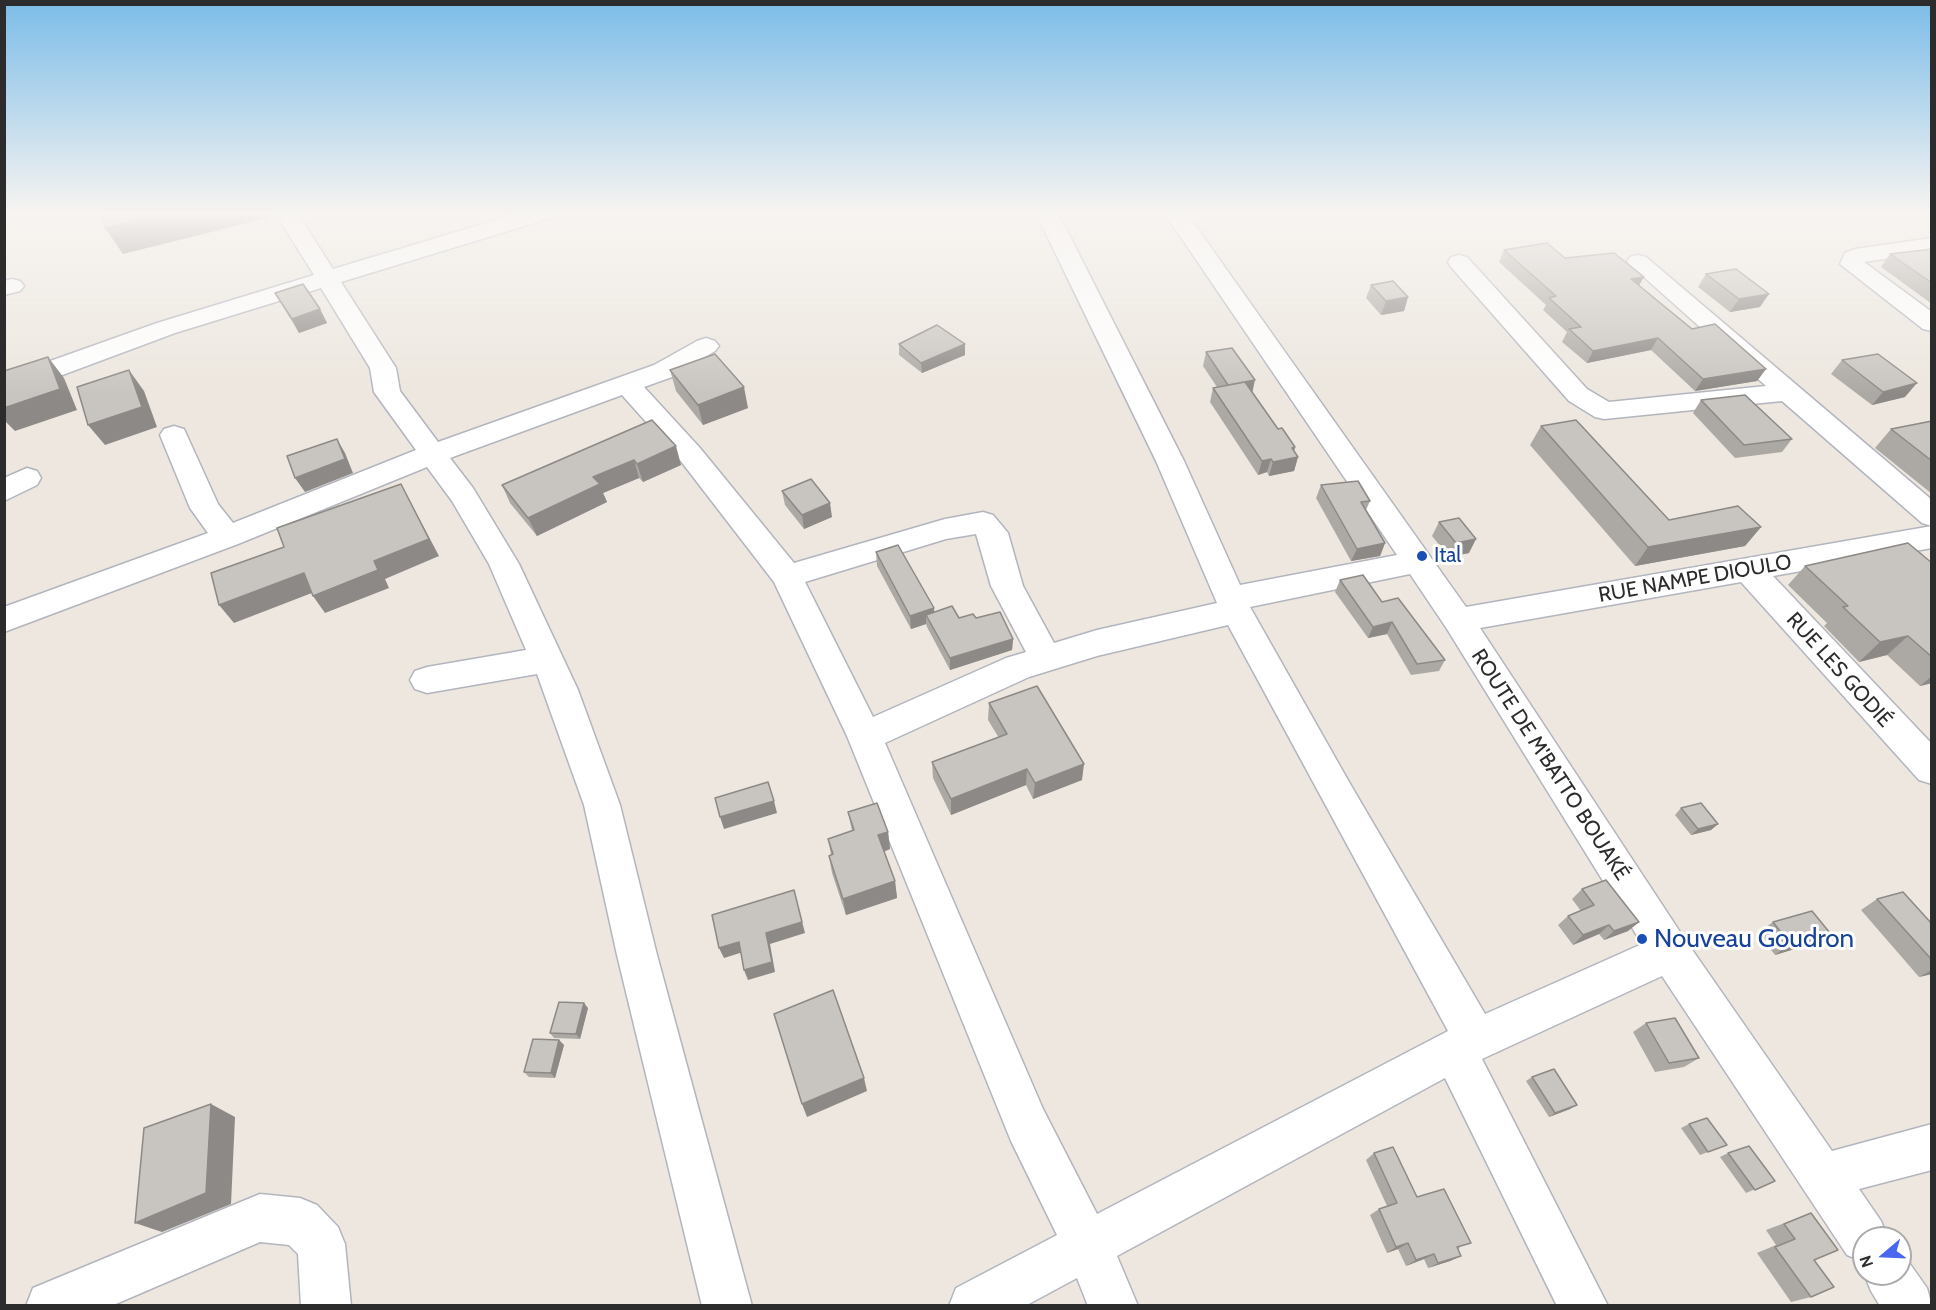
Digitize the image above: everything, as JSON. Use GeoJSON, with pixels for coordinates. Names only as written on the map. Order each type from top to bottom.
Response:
{"type":"FeatureCollection","features":[{"type":"Feature","properties":{"kind":"street"},"geometry":{"type":"LineString","coordinates":[[323,272],[383,368],[387,392],[463,495],[504,564],[561,690],[602,805],[637,955],[727,1305]]}},
{"type":"Feature","properties":{"kind":"street"},"geometry":{"type":"LineString","coordinates":[[4,383],[48,371],[166,328],[346,272]]}},
{"type":"Feature","properties":{"kind":"street"},"geometry":{"type":"LineString","coordinates":[[1076,272],[1170,460],[1233,605],[1336,793],[1465,1045],[1583,1305]]}},
{"type":"Feature","properties":{"kind":"street","name":"ROUTE DE M'BATTO BOUAKÉ"},"geometry":{"type":"LineString","coordinates":[[1215,272],[1458,620],[1670,952],[1856,1226]]}},
{"type":"Feature","properties":{"kind":"street"},"geometry":{"type":"LineString","coordinates":[[1467,272],[1578,395],[1604,411],[1790,393]]}},
{"type":"Feature","properties":{"kind":"street"},"geometry":{"type":"LineString","coordinates":[[1650,272],[1932,516]]}},
{"type":"Feature","properties":{"kind":"street"},"geometry":{"type":"LineString","coordinates":[[1863,272],[1932,324]]}},
{"type":"Feature","properties":{"kind":"street"},"geometry":{"type":"LineString","coordinates":[[4,620],[227,537],[433,454],[663,371],[706,346]]}},
{"type":"Feature","properties":{"kind":"street"},"geometry":{"type":"LineString","coordinates":[[627,384],[690,454],[787,576],[865,736],[1027,1125],[1088,1246],[1113,1305]]}},
{"type":"Feature","properties":{"kind":"street"},"geometry":{"type":"LineString","coordinates":[[174,435],[205,508],[227,537]]}},
{"type":"Feature","properties":{"kind":"street"},"geometry":{"type":"LineString","coordinates":[[787,576],[945,529],[983,522],[993,533],[1007,586],[1046,658]]}},
{"type":"Feature","properties":{"kind":"street","name":"RUE NAMPE DIOULO"},"geometry":{"type":"LineString","coordinates":[[1458,620],[1932,537]]}},
{"type":"Feature","properties":{"kind":"street"},"geometry":{"type":"LineString","coordinates":[[865,736],[1018,667],[1046,658],[1233,605],[1417,562]]}},
{"type":"Feature","properties":{"kind":"street","name":"RUE LES GODIÉ"},"geometry":{"type":"LineString","coordinates":[[1748,569],[1932,770]]}},
{"type":"Feature","properties":{"kind":"street"},"geometry":{"type":"LineString","coordinates":[[427,680],[546,660]]}},
{"type":"Feature","properties":{"kind":"street"},"geometry":{"type":"LineString","coordinates":[[974,1305],[1465,1045],[1670,952]]}},
{"type":"Feature","properties":{"kind":"street"},"geometry":{"type":"LineString","coordinates":[[1823,1176],[1932,1147]]}},
{"type":"Feature","properties":{"kind":"street"},"geometry":{"type":"LineString","coordinates":[[51,1305],[260,1218],[300,1222],[321,1244],[326,1305]]}},
{"type":"Feature","properties":{"kind":"street"},"geometry":{"type":"LineString","coordinates":[[1896,1286],[1909,1305]]}},
{"type":"Feature","properties":{"kind":"building"},"geometry":{"type":"Polygon","coordinates":[[[1529,272],[1638,272],[1644,277],[1631,279],[1692,329],[1715,324],[1766,369],[1703,379],[1658,338],[1593,351],[1569,329],[1581,327],[1549,298],[1556,296],[1529,272]]]}},
{"type":"Feature","properties":{"kind":"building"},"geometry":{"type":"Polygon","coordinates":[[[1740,272],[1769,294],[1739,299],[1706,274],[1740,272]]]}},
{"type":"Feature","properties":{"kind":"building"},"geometry":{"type":"Polygon","coordinates":[[[1916,272],[1932,272],[1932,283],[1916,272]]]}},
{"type":"Feature","properties":{"kind":"building"},"geometry":{"type":"Polygon","coordinates":[[[1393,281],[1408,297],[1386,301],[1371,285],[1393,281]]]}},
{"type":"Feature","properties":{"kind":"building"},"geometry":{"type":"Polygon","coordinates":[[[303,284],[320,309],[292,319],[275,293],[303,284]]]}},
{"type":"Feature","properties":{"kind":"building"},"geometry":{"type":"Polygon","coordinates":[[[937,325],[965,344],[921,363],[899,344],[937,325]]]}},
{"type":"Feature","properties":{"kind":"building"},"geometry":{"type":"Polygon","coordinates":[[[1232,348],[1255,380],[1228,385],[1206,352],[1232,348]]]}},
{"type":"Feature","properties":{"kind":"building"},"geometry":{"type":"Polygon","coordinates":[[[715,354],[744,387],[698,405],[670,370],[715,354]]]}},
{"type":"Feature","properties":{"kind":"building"},"geometry":{"type":"Polygon","coordinates":[[[1878,354],[1917,383],[1883,392],[1842,360],[1878,354]]]}},
{"type":"Feature","properties":{"kind":"building"},"geometry":{"type":"Polygon","coordinates":[[[48,357],[60,389],[4,408],[4,371],[48,357]]]}},
{"type":"Feature","properties":{"kind":"building"},"geometry":{"type":"Polygon","coordinates":[[[129,370],[142,407],[88,425],[77,387],[129,370]]]}},
{"type":"Feature","properties":{"kind":"building"},"geometry":{"type":"Polygon","coordinates":[[[1245,382],[1278,429],[1282,428],[1295,447],[1292,448],[1298,457],[1273,462],[1271,459],[1262,461],[1213,388],[1245,382]]]}},
{"type":"Feature","properties":{"kind":"building"},"geometry":{"type":"Polygon","coordinates":[[[1745,395],[1792,439],[1744,445],[1701,400],[1745,395]]]}},
{"type":"Feature","properties":{"kind":"building"},"geometry":{"type":"Polygon","coordinates":[[[652,420],[676,446],[637,464],[634,460],[593,477],[600,484],[528,518],[502,485],[652,420]]]}},
{"type":"Feature","properties":{"kind":"building"},"geometry":{"type":"Polygon","coordinates":[[[1576,420],[1669,520],[1738,506],[1761,527],[1648,547],[1541,426],[1576,420]]]}},
{"type":"Feature","properties":{"kind":"building"},"geometry":{"type":"Polygon","coordinates":[[[1932,421],[1932,461],[1891,429],[1932,421]]]}},
{"type":"Feature","properties":{"kind":"building"},"geometry":{"type":"Polygon","coordinates":[[[337,439],[345,459],[295,478],[287,456],[337,439]]]}},
{"type":"Feature","properties":{"kind":"building"},"geometry":{"type":"Polygon","coordinates":[[[811,479],[830,503],[802,515],[782,491],[811,479]]]}},
{"type":"Feature","properties":{"kind":"building"},"geometry":{"type":"Polygon","coordinates":[[[1358,481],[1370,501],[1361,502],[1385,543],[1357,549],[1321,485],[1358,481]]]}},
{"type":"Feature","properties":{"kind":"building"},"geometry":{"type":"Polygon","coordinates":[[[401,484],[429,539],[374,561],[378,570],[313,596],[304,573],[219,605],[211,573],[284,547],[277,528],[401,484]]]}},
{"type":"Feature","properties":{"kind":"building"},"geometry":{"type":"Polygon","coordinates":[[[1459,518],[1476,539],[1456,543],[1439,522],[1459,518]]]}},
{"type":"Feature","properties":{"kind":"building"},"geometry":{"type":"Polygon","coordinates":[[[1908,543],[1932,563],[1932,657],[1908,636],[1880,642],[1843,607],[1848,606],[1805,566],[1908,543]]]}},
{"type":"Feature","properties":{"kind":"building"},"geometry":{"type":"Polygon","coordinates":[[[898,545],[934,608],[910,616],[876,552],[898,545]]]}},
{"type":"Feature","properties":{"kind":"building"},"geometry":{"type":"Polygon","coordinates":[[[1363,575],[1382,602],[1398,598],[1445,660],[1417,664],[1392,622],[1373,627],[1340,580],[1363,575]]]}},
{"type":"Feature","properties":{"kind":"building"},"geometry":{"type":"Polygon","coordinates":[[[952,606],[959,618],[973,614],[976,618],[1000,612],[1013,639],[950,658],[926,615],[952,606]]]}},
{"type":"Feature","properties":{"kind":"building"},"geometry":{"type":"Polygon","coordinates":[[[1037,686],[1084,764],[1035,783],[1027,769],[951,799],[932,762],[1007,734],[989,703],[1037,686]]]}},
{"type":"Feature","properties":{"kind":"building"},"geometry":{"type":"Polygon","coordinates":[[[768,782],[774,801],[720,817],[715,798],[768,782]]]}},
{"type":"Feature","properties":{"kind":"building"},"geometry":{"type":"Polygon","coordinates":[[[877,803],[888,832],[878,835],[895,881],[843,899],[829,856],[833,854],[828,839],[854,830],[848,812],[877,803]]]}},
{"type":"Feature","properties":{"kind":"building"},"geometry":{"type":"Polygon","coordinates":[[[1701,803],[1718,824],[1698,829],[1681,808],[1701,803]]]}},
{"type":"Feature","properties":{"kind":"building"},"geometry":{"type":"Polygon","coordinates":[[[1606,880],[1639,922],[1614,931],[1609,925],[1583,935],[1568,916],[1594,905],[1582,889],[1606,880]]]}},
{"type":"Feature","properties":{"kind":"building"},"geometry":{"type":"Polygon","coordinates":[[[794,890],[802,922],[766,933],[772,962],[744,970],[739,942],[719,948],[712,915],[794,890]]]}},
{"type":"Feature","properties":{"kind":"building"},"geometry":{"type":"Polygon","coordinates":[[[1903,892],[1932,924],[1932,960],[1877,899],[1903,892]]]}},
{"type":"Feature","properties":{"kind":"building"},"geometry":{"type":"Polygon","coordinates":[[[1812,911],[1830,933],[1790,944],[1773,922],[1812,911]]]}},
{"type":"Feature","properties":{"kind":"building"},"geometry":{"type":"Polygon","coordinates":[[[833,990],[864,1078],[802,1104],[774,1014],[833,990]]]}},
{"type":"Feature","properties":{"kind":"building"},"geometry":{"type":"Polygon","coordinates":[[[559,1002],[584,1003],[576,1034],[550,1033],[559,1002]]]}},
{"type":"Feature","properties":{"kind":"building"},"geometry":{"type":"Polygon","coordinates":[[[1675,1018],[1699,1058],[1669,1063],[1646,1023],[1675,1018]]]}},
{"type":"Feature","properties":{"kind":"building"},"geometry":{"type":"Polygon","coordinates":[[[533,1039],[559,1040],[551,1073],[524,1072],[533,1039]]]}},
{"type":"Feature","properties":{"kind":"building"},"geometry":{"type":"Polygon","coordinates":[[[1554,1069],[1577,1105],[1555,1113],[1532,1077],[1554,1069]]]}},
{"type":"Feature","properties":{"kind":"building"},"geometry":{"type":"Polygon","coordinates":[[[211,1104],[206,1193],[135,1223],[144,1128],[211,1104]]]}},
{"type":"Feature","properties":{"kind":"building"},"geometry":{"type":"Polygon","coordinates":[[[1707,1118],[1727,1145],[1708,1152],[1689,1124],[1707,1118]]]}},
{"type":"Feature","properties":{"kind":"building"},"geometry":{"type":"Polygon","coordinates":[[[1749,1146],[1775,1181],[1755,1190],[1728,1153],[1749,1146]]]}},
{"type":"Feature","properties":{"kind":"building"},"geometry":{"type":"Polygon","coordinates":[[[1393,1147],[1417,1197],[1444,1189],[1471,1243],[1457,1247],[1461,1256],[1438,1263],[1434,1254],[1416,1260],[1408,1243],[1396,1247],[1379,1209],[1397,1203],[1374,1153],[1393,1147]]]}},
{"type":"Feature","properties":{"kind":"building"},"geometry":{"type":"Polygon","coordinates":[[[1811,1213],[1838,1250],[1814,1260],[1834,1287],[1811,1297],[1775,1247],[1795,1239],[1784,1224],[1811,1213]]]}},
{"type":"Feature","properties":{"kind":"place","name":"Ital"},"geometry":{"type":"Point","coordinates":[1422,556]}},
{"type":"Feature","properties":{"kind":"place","name":"Nouveau Goudron"},"geometry":{"type":"Point","coordinates":[1642,939]}}]}
